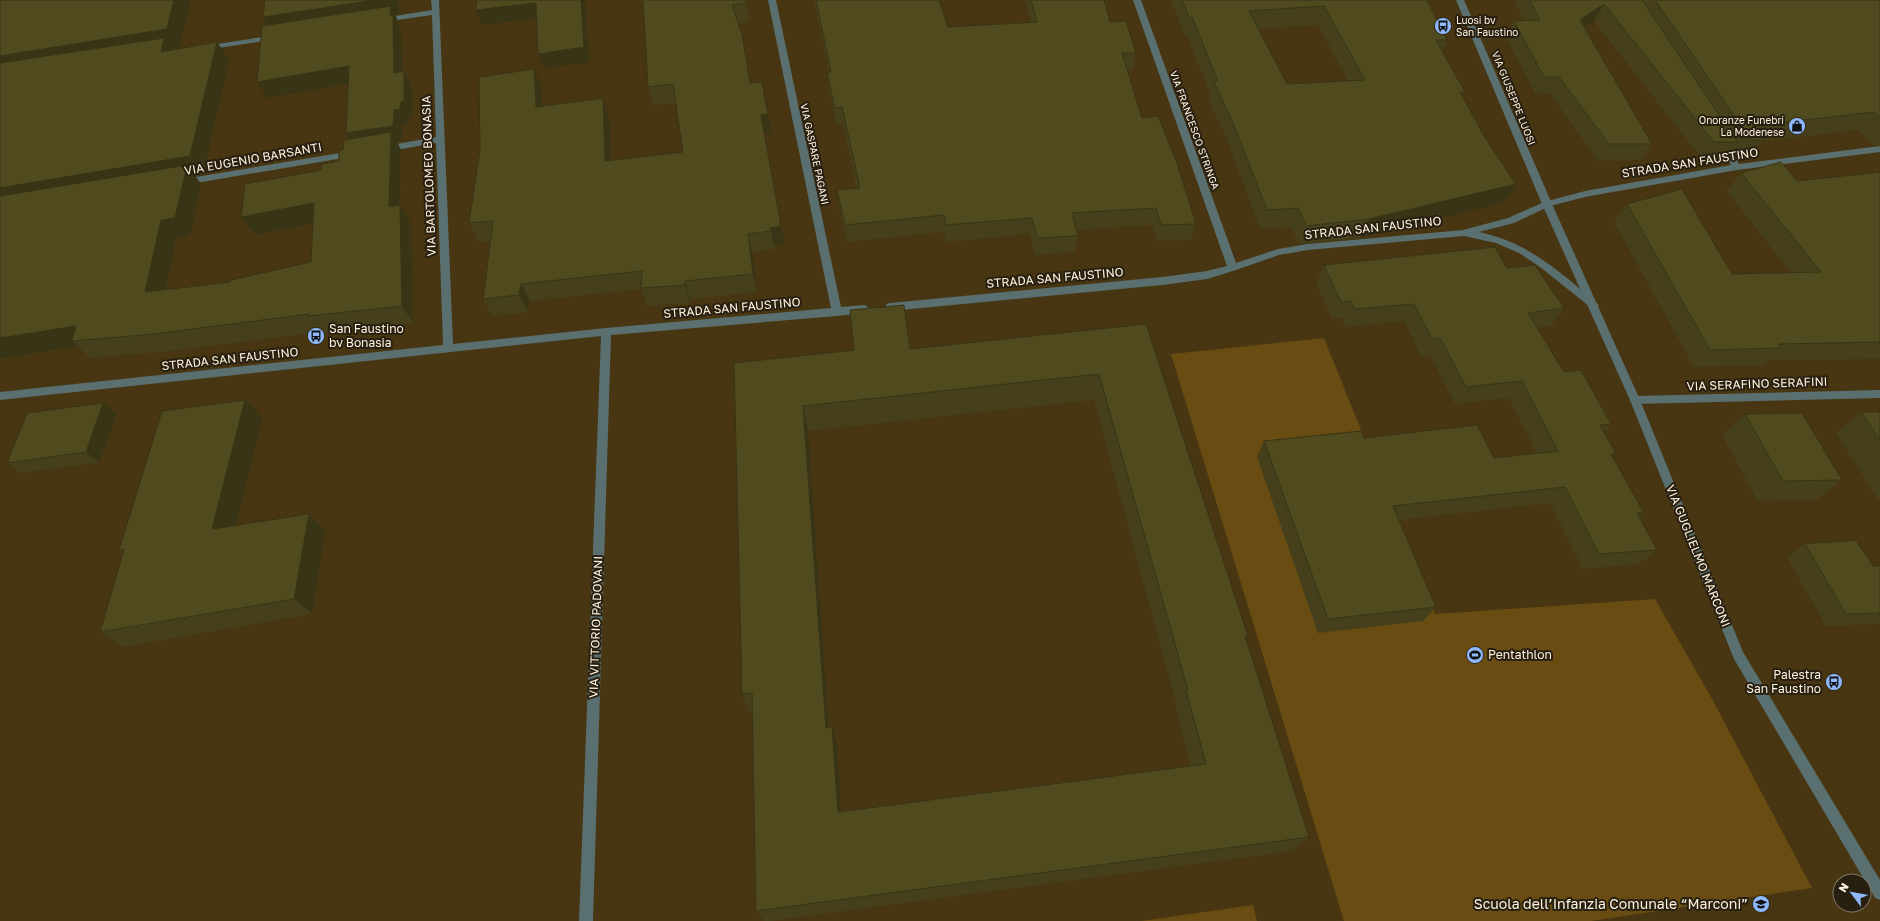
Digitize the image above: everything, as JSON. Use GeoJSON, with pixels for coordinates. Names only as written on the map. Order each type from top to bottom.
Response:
{"type":"FeatureCollection","features":[{"type":"Feature","properties":{"kind":"street","name":"VIA BARTOLOMEO BONASIA"},"geometry":{"type":"LineString","coordinates":[[435,0],[448,350]]}},
{"type":"Feature","properties":{"kind":"street","name":"VIA GASPARE PAGANI"},"geometry":{"type":"LineString","coordinates":[[772,0],[837,312]]}},
{"type":"Feature","properties":{"kind":"street","name":"VIA FRANCESCO STRINGA"},"geometry":{"type":"LineString","coordinates":[[1137,0],[1233,268]]}},
{"type":"Feature","properties":{"kind":"street","name":"VIA GIUSEPPE LUOSI"},"geometry":{"type":"LineString","coordinates":[[1460,0],[1481,46],[1547,204]]}},
{"type":"Feature","properties":{"kind":"street"},"geometry":{"type":"LineString","coordinates":[[373,21],[435,12]]}},
{"type":"Feature","properties":{"kind":"street"},"geometry":{"type":"LineString","coordinates":[[194,49],[280,36]]}},
{"type":"Feature","properties":{"kind":"street"},"geometry":{"type":"LineString","coordinates":[[1716,135],[1737,167]]}},
{"type":"Feature","properties":{"kind":"street"},"geometry":{"type":"LineString","coordinates":[[377,150],[440,139]]}},
{"type":"Feature","properties":{"kind":"street","name":"STRADA SAN FAUSTINO"},"geometry":{"type":"LineString","coordinates":[[0,396],[448,350],[606,332],[1162,282],[1207,275],[1233,268],[1285,250],[1463,232],[1511,221],[1547,204],[1585,194],[1737,167],[1880,149]]}},
{"type":"Feature","properties":{"kind":"street","name":"VIA EUGENIO BARSANTI"},"geometry":{"type":"LineString","coordinates":[[173,184],[361,153]]}},
{"type":"Feature","properties":{"kind":"street","name":"VIA GUGLIELMO MARCONI"},"geometry":{"type":"LineString","coordinates":[[1547,204],[1635,400],[1738,655],[1880,893]]}},
{"type":"Feature","properties":{"kind":"street","name":"STRADA SAN FAUSTINO"},"geometry":{"type":"LineString","coordinates":[[1463,232],[1499,241],[1520,250],[1548,269],[1594,306]]}},
{"type":"Feature","properties":{"kind":"street","name":"VIA VITTORIO PADOVANI"},"geometry":{"type":"LineString","coordinates":[[586,921],[606,332]]}},
{"type":"Feature","properties":{"kind":"street","name":"VIA SERAFINO SERAFINI"},"geometry":{"type":"LineString","coordinates":[[1635,400],[1880,394]]}},
{"type":"Feature","properties":{"kind":"shaded area","name":"Pentathlon"},"geometry":{"type":"Polygon","coordinates":[[[1324,338],[1435,614],[1655,599],[1711,697],[1812,888],[1591,921],[1344,921],[1171,354],[1324,338]]]}},
{"type":"Feature","properties":{"kind":"shaded area"},"geometry":{"type":"Polygon","coordinates":[[[1253,905],[1257,921],[1141,921],[1253,905]]]}},
{"type":"Feature","properties":{"kind":"building"},"geometry":{"type":"Polygon","coordinates":[[[0,0],[174,0],[167,29],[0,56],[0,0]]]}},
{"type":"Feature","properties":{"kind":"building"},"geometry":{"type":"Polygon","coordinates":[[[265,0],[376,0],[263,17],[265,0]]]}},
{"type":"Feature","properties":{"kind":"building"},"geometry":{"type":"Polygon","coordinates":[[[477,0],[581,0],[584,47],[538,54],[536,3],[476,10],[477,0]]]}},
{"type":"Feature","properties":{"kind":"building"},"geometry":{"type":"Polygon","coordinates":[[[643,0],[746,0],[746,3],[732,5],[742,34],[750,83],[762,82],[768,114],[761,115],[781,226],[770,228],[771,231],[748,234],[753,274],[685,281],[685,285],[641,288],[642,271],[521,284],[519,295],[483,299],[493,221],[469,223],[480,150],[479,77],[534,69],[536,107],[603,98],[605,161],[683,152],[673,84],[648,87],[643,0]]]}},
{"type":"Feature","properties":{"kind":"building"},"geometry":{"type":"Polygon","coordinates":[[[816,0],[939,0],[948,27],[1037,22],[1031,0],[1104,0],[1110,22],[1126,21],[1136,53],[1122,53],[1142,118],[1158,116],[1177,163],[1196,224],[1161,225],[1156,208],[1072,213],[1078,236],[1037,238],[1032,218],[946,225],[944,215],[845,225],[837,190],[860,188],[842,107],[835,108],[827,73],[831,72],[816,0]]]}},
{"type":"Feature","properties":{"kind":"building"},"geometry":{"type":"Polygon","coordinates":[[[1182,0],[1427,0],[1447,40],[1436,40],[1465,92],[1460,92],[1484,136],[1516,184],[1369,219],[1306,226],[1298,208],[1267,210],[1233,123],[1214,82],[1218,81],[1192,17],[1189,17],[1182,0]],[[1324,6],[1249,11],[1287,84],[1365,80],[1324,6]]]}},
{"type":"Feature","properties":{"kind":"building"},"geometry":{"type":"Polygon","coordinates":[[[1530,0],[1642,0],[1737,142],[1714,142],[1604,4],[1580,20],[1652,144],[1609,144],[1559,77],[1544,77],[1514,21],[1540,20],[1530,0]]]}},
{"type":"Feature","properties":{"kind":"building"},"geometry":{"type":"Polygon","coordinates":[[[1655,0],[1880,0],[1880,118],[1874,112],[1752,126],[1763,140],[1751,140],[1655,0]]]}},
{"type":"Feature","properties":{"kind":"building"},"geometry":{"type":"Polygon","coordinates":[[[391,6],[390,16],[393,15],[394,73],[404,71],[404,101],[401,102],[400,109],[394,110],[393,126],[346,133],[349,66],[257,82],[262,26],[391,6]]]}},
{"type":"Feature","properties":{"kind":"building"},"geometry":{"type":"Polygon","coordinates":[[[164,38],[161,52],[217,42],[190,156],[0,188],[0,63],[164,38]]]}},
{"type":"Feature","properties":{"kind":"building"},"geometry":{"type":"Polygon","coordinates":[[[391,132],[389,207],[400,205],[402,306],[309,316],[309,314],[154,334],[72,341],[76,326],[0,338],[0,196],[187,165],[175,218],[161,220],[145,292],[230,282],[231,280],[311,262],[314,203],[241,217],[245,184],[321,170],[322,164],[339,161],[339,151],[343,150],[344,140],[391,132]]]}},
{"type":"Feature","properties":{"kind":"building"},"geometry":{"type":"Polygon","coordinates":[[[1781,162],[1797,181],[1880,172],[1880,342],[1779,344],[1781,348],[1710,350],[1627,204],[1682,189],[1732,274],[1821,272],[1741,173],[1781,162]]]}},
{"type":"Feature","properties":{"kind":"building"},"geometry":{"type":"Polygon","coordinates":[[[1495,247],[1507,268],[1535,265],[1564,308],[1528,313],[1564,372],[1581,370],[1611,424],[1600,425],[1616,454],[1611,454],[1644,513],[1637,513],[1657,550],[1599,554],[1565,487],[1393,506],[1436,607],[1328,619],[1264,441],[1361,431],[1364,438],[1477,425],[1494,458],[1558,451],[1522,381],[1466,387],[1440,338],[1432,339],[1414,304],[1355,309],[1351,301],[1341,302],[1324,265],[1495,247]]]}},
{"type":"Feature","properties":{"kind":"building"},"geometry":{"type":"Polygon","coordinates":[[[904,305],[910,349],[1146,324],[1248,636],[1245,636],[1309,837],[756,911],[752,693],[742,694],[734,363],[854,350],[850,310],[904,305]],[[1099,374],[803,406],[826,728],[832,727],[838,812],[1206,764],[1186,690],[1188,690],[1099,374]]]}},
{"type":"Feature","properties":{"kind":"building"},"geometry":{"type":"Polygon","coordinates":[[[245,400],[212,529],[309,514],[294,599],[100,632],[124,549],[119,550],[162,411],[245,400]]]}},
{"type":"Feature","properties":{"kind":"building"},"geometry":{"type":"Polygon","coordinates":[[[103,403],[86,452],[7,463],[27,413],[103,403]]]}},
{"type":"Feature","properties":{"kind":"building"},"geometry":{"type":"Polygon","coordinates":[[[1861,412],[1880,412],[1880,440],[1861,412]]]}},
{"type":"Feature","properties":{"kind":"building"},"geometry":{"type":"Polygon","coordinates":[[[1802,413],[1842,480],[1783,481],[1745,414],[1802,413]]]}},
{"type":"Feature","properties":{"kind":"building"},"geometry":{"type":"Polygon","coordinates":[[[1856,540],[1873,566],[1880,566],[1880,613],[1846,614],[1805,544],[1856,540]]]}},
{"type":"Feature","properties":{"kind":"place","name":"Luosi bv San Faustino"},"geometry":{"type":"Point","coordinates":[1443,26]}},
{"type":"Feature","properties":{"kind":"place","name":"Onoranze Funebri La Modenese"},"geometry":{"type":"Point","coordinates":[1797,126]}},
{"type":"Feature","properties":{"kind":"place","name":"San Faustino bv Bonasia"},"geometry":{"type":"Point","coordinates":[316,336]}},
{"type":"Feature","properties":{"kind":"place","name":"Pentathlon"},"geometry":{"type":"Point","coordinates":[1475,655]}},
{"type":"Feature","properties":{"kind":"place","name":"Palestra San Faustino"},"geometry":{"type":"Point","coordinates":[1834,682]}},
{"type":"Feature","properties":{"kind":"place","name":"Scuola dell’Infanzia Comunale “Marconi”"},"geometry":{"type":"Point","coordinates":[1761,904]}}]}
